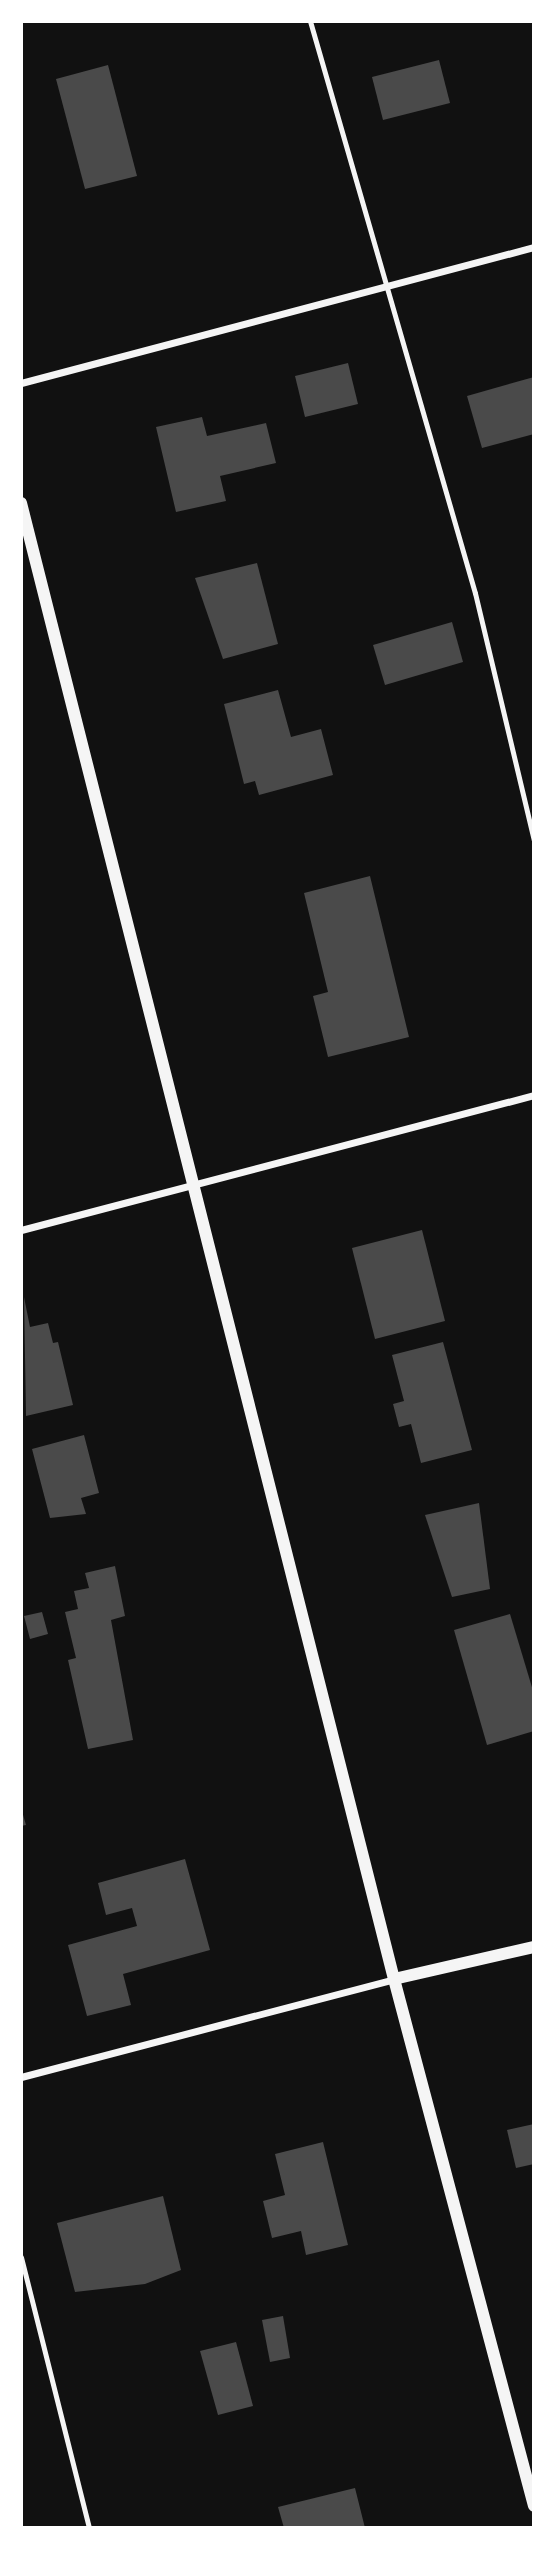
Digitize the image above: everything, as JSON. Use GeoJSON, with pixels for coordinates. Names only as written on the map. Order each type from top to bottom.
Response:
{"type":"FeatureCollection","features":[{"type":"Feature","properties":{"kind":"street"},"geometry":{"type":"LineString","coordinates":[[21,383],[534,247]]}},
{"type":"Feature","properties":{"kind":"street"},"geometry":{"type":"LineString","coordinates":[[21,503],[191,1186],[394,1979],[534,2506]]}},
{"type":"Feature","properties":{"kind":"street"},"geometry":{"type":"LineString","coordinates":[[21,1230],[534,1095]]}},
{"type":"Feature","properties":{"kind":"street"},"geometry":{"type":"LineString","coordinates":[[21,2077],[394,1979],[534,1947]]}},
{"type":"Feature","properties":{"kind":"lane"},"geometry":{"type":"LineString","coordinates":[[310,21],[475,593],[534,840]]}},
{"type":"Feature","properties":{"kind":"lane"},"geometry":{"type":"LineString","coordinates":[[21,2257],[89,2528]]}},
{"type":"Feature","properties":{"kind":"building"},"geometry":{"type":"Polygon","coordinates":[[[439,60],[450,103],[383,120],[372,77],[439,60]]]}},
{"type":"Feature","properties":{"kind":"building"},"geometry":{"type":"Polygon","coordinates":[[[108,65],[137,176],[85,189],[56,79],[108,65]]]}},
{"type":"Feature","properties":{"kind":"building"},"geometry":{"type":"Polygon","coordinates":[[[348,363],[358,404],[305,417],[295,376],[348,363]]]}},
{"type":"Feature","properties":{"kind":"building"},"geometry":{"type":"Polygon","coordinates":[[[534,377],[534,434],[482,448],[467,396],[534,377]]]}},
{"type":"Feature","properties":{"kind":"building"},"geometry":{"type":"Polygon","coordinates":[[[202,417],[207,436],[266,423],[276,463],[220,476],[226,501],[176,512],[156,427],[202,417]]]}},
{"type":"Feature","properties":{"kind":"building"},"geometry":{"type":"Polygon","coordinates":[[[257,563],[278,644],[223,659],[195,578],[257,563]]]}},
{"type":"Feature","properties":{"kind":"building"},"geometry":{"type":"Polygon","coordinates":[[[452,622],[463,662],[385,685],[373,645],[452,622]]]}},
{"type":"Feature","properties":{"kind":"building"},"geometry":{"type":"Polygon","coordinates":[[[278,690],[291,737],[321,729],[333,775],[259,795],[255,781],[244,784],[224,704],[278,690]]]}},
{"type":"Feature","properties":{"kind":"building"},"geometry":{"type":"Polygon","coordinates":[[[370,876],[409,1037],[328,1057],[313,996],[328,992],[304,893],[370,876]]]}},
{"type":"Feature","properties":{"kind":"building"},"geometry":{"type":"Polygon","coordinates":[[[422,1230],[445,1321],[375,1339],[352,1248],[422,1230]]]}},
{"type":"Feature","properties":{"kind":"building"},"geometry":{"type":"Polygon","coordinates":[[[24,1297],[30,1327],[48,1323],[53,1343],[58,1342],[73,1405],[26,1416],[24,1297]]]}},
{"type":"Feature","properties":{"kind":"building"},"geometry":{"type":"Polygon","coordinates":[[[443,1342],[472,1450],[421,1463],[411,1424],[399,1427],[393,1404],[404,1401],[392,1355],[443,1342]]]}},
{"type":"Feature","properties":{"kind":"building"},"geometry":{"type":"Polygon","coordinates":[[[84,1435],[99,1493],[81,1498],[86,1514],[50,1518],[32,1449],[84,1435]]]}},
{"type":"Feature","properties":{"kind":"building"},"geometry":{"type":"Polygon","coordinates":[[[479,1503],[490,1589],[452,1597],[425,1515],[479,1503]]]}},
{"type":"Feature","properties":{"kind":"building"},"geometry":{"type":"Polygon","coordinates":[[[115,1566],[125,1616],[111,1620],[133,1740],[88,1749],[68,1660],[76,1658],[65,1612],[78,1609],[74,1591],[89,1588],[85,1573],[115,1566]]]}},
{"type":"Feature","properties":{"kind":"building"},"geometry":{"type":"Polygon","coordinates":[[[42,1612],[48,1634],[30,1639],[24,1616],[42,1612]]]}},
{"type":"Feature","properties":{"kind":"building"},"geometry":{"type":"Polygon","coordinates":[[[510,1614],[534,1694],[534,1731],[487,1745],[454,1630],[510,1614]]]}},
{"type":"Feature","properties":{"kind":"building"},"geometry":{"type":"Polygon","coordinates":[[[21,1808],[26,1825],[21,1826],[21,1808]]]}},
{"type":"Feature","properties":{"kind":"building"},"geometry":{"type":"Polygon","coordinates":[[[185,1859],[210,1950],[123,1974],[131,2005],[87,2016],[68,1945],[137,1926],[132,1908],[106,1915],[98,1883],[185,1859]]]}},
{"type":"Feature","properties":{"kind":"building"},"geometry":{"type":"Polygon","coordinates":[[[534,2124],[534,2164],[516,2168],[507,2130],[534,2124]]]}},
{"type":"Feature","properties":{"kind":"building"},"geometry":{"type":"Polygon","coordinates":[[[323,2142],[348,2245],[306,2255],[301,2231],[272,2238],[263,2201],[285,2195],[275,2154],[323,2142]]]}},
{"type":"Feature","properties":{"kind":"building"},"geometry":{"type":"Polygon","coordinates":[[[163,2196],[181,2270],[145,2284],[75,2292],[57,2223],[163,2196]]]}},
{"type":"Feature","properties":{"kind":"building"},"geometry":{"type":"Polygon","coordinates":[[[283,2316],[290,2358],[270,2362],[262,2320],[283,2316]]]}},
{"type":"Feature","properties":{"kind":"building"},"geometry":{"type":"Polygon","coordinates":[[[236,2342],[253,2406],[218,2415],[200,2351],[236,2342]]]}},
{"type":"Feature","properties":{"kind":"building"},"geometry":{"type":"Polygon","coordinates":[[[355,2488],[365,2528],[284,2528],[278,2507],[355,2488]]]}}]}
